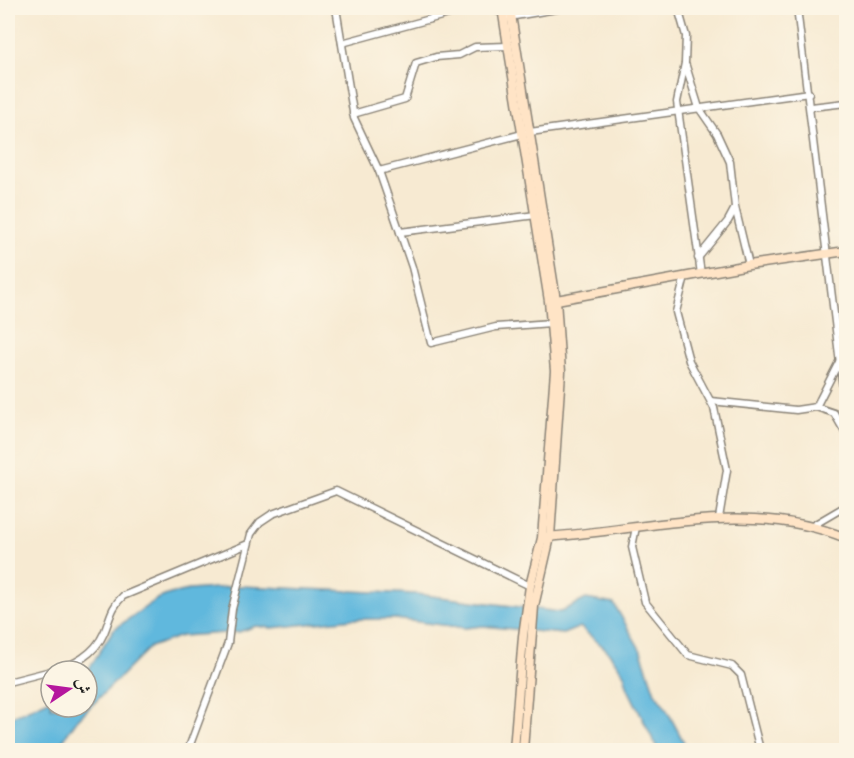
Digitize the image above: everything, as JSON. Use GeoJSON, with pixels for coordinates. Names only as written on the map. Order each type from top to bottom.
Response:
{"type":"FeatureCollection","features":[{"type":"Feature","properties":{"kind":"street"},"geometry":{"type":"LineString","coordinates":[[336,8],[353,114],[379,171],[400,232],[432,343],[496,327],[551,323]]}},
{"type":"Feature","properties":{"kind":"street"},"geometry":{"type":"LineString","coordinates":[[342,43],[471,8]]}},
{"type":"Feature","properties":{"kind":"street"},"geometry":{"type":"LineString","coordinates":[[482,8],[506,12],[562,8]]}},
{"type":"Feature","properties":{"kind":"street"},"geometry":{"type":"LineString","coordinates":[[678,8],[686,36],[685,63],[677,94],[678,111],[701,274]]}},
{"type":"Feature","properties":{"kind":"street"},"geometry":{"type":"LineString","coordinates":[[797,8],[829,254],[846,413]]}},
{"type":"Feature","properties":{"kind":"street"},"geometry":{"type":"LineString","coordinates":[[506,12],[508,46],[526,133],[536,215],[553,300],[551,323],[555,371],[546,537],[530,586],[530,606],[514,750]]}},
{"type":"Feature","properties":{"kind":"street"},"geometry":{"type":"LineString","coordinates":[[506,12],[553,300],[561,372],[546,537],[530,606]]}},
{"type":"Feature","properties":{"kind":"street"},"geometry":{"type":"LineString","coordinates":[[353,114],[405,99],[416,63],[436,57],[459,55],[475,47],[508,46]]}},
{"type":"Feature","properties":{"kind":"street"},"geometry":{"type":"LineString","coordinates":[[685,63],[699,108],[723,145],[730,162],[735,207],[749,265]]}},
{"type":"Feature","properties":{"kind":"street"},"geometry":{"type":"LineString","coordinates":[[379,171],[526,133],[809,93]]}},
{"type":"Feature","properties":{"kind":"street"},"geometry":{"type":"LineString","coordinates":[[811,107],[846,103]]}},
{"type":"Feature","properties":{"kind":"street"},"geometry":{"type":"LineString","coordinates":[[698,258],[728,221],[735,207]]}},
{"type":"Feature","properties":{"kind":"street"},"geometry":{"type":"LineString","coordinates":[[400,232],[536,215]]}},
{"type":"Feature","properties":{"kind":"street"},"geometry":{"type":"LineString","coordinates":[[553,300],[749,265],[846,251]]}},
{"type":"Feature","properties":{"kind":"street"},"geometry":{"type":"LineString","coordinates":[[685,276],[676,312],[689,361],[711,401],[727,470],[719,518]]}},
{"type":"Feature","properties":{"kind":"street"},"geometry":{"type":"LineString","coordinates":[[839,341],[846,339]]}},
{"type":"Feature","properties":{"kind":"street"},"geometry":{"type":"LineString","coordinates":[[816,407],[841,359]]}},
{"type":"Feature","properties":{"kind":"street"},"geometry":{"type":"LineString","coordinates":[[711,401],[796,410],[816,407],[834,413],[846,434]]}},
{"type":"Feature","properties":{"kind":"street"},"geometry":{"type":"LineString","coordinates":[[188,750],[228,643],[232,609],[251,534],[260,522],[272,514],[336,491],[530,586]]}},
{"type":"Feature","properties":{"kind":"street"},"geometry":{"type":"LineString","coordinates":[[812,526],[846,506]]}},
{"type":"Feature","properties":{"kind":"street"},"geometry":{"type":"LineString","coordinates":[[546,537],[719,518],[770,519],[812,526],[846,538]]}},
{"type":"Feature","properties":{"kind":"street"},"geometry":{"type":"LineString","coordinates":[[636,527],[632,547],[645,602],[688,655],[732,666],[741,675],[760,750]]}},
{"type":"Feature","properties":{"kind":"street"},"geometry":{"type":"LineString","coordinates":[[79,659],[103,636],[114,604],[123,596],[248,544]]}},
{"type":"Feature","properties":{"kind":"street"},"geometry":{"type":"LineString","coordinates":[[523,750],[527,636]]}},
{"type":"Feature","properties":{"kind":"street"},"geometry":{"type":"LineString","coordinates":[[8,682],[39,674]]}},
{"type":"Feature","properties":{"kind":"water"},"geometry":{"type":"Polygon","coordinates":[[[241,586],[416,594],[560,612],[586,599],[614,604],[641,651],[655,693],[688,750],[658,750],[628,689],[624,674],[607,650],[580,627],[563,634],[483,626],[465,628],[395,619],[352,619],[272,628],[256,626],[239,632],[181,636],[150,647],[99,698],[99,659],[95,659],[113,630],[157,599],[189,590],[241,586]]]}},
{"type":"Feature","properties":{"kind":"water"},"geometry":{"type":"Polygon","coordinates":[[[39,704],[39,719],[78,719],[56,750],[8,750],[8,718],[39,704]]]}}]}
